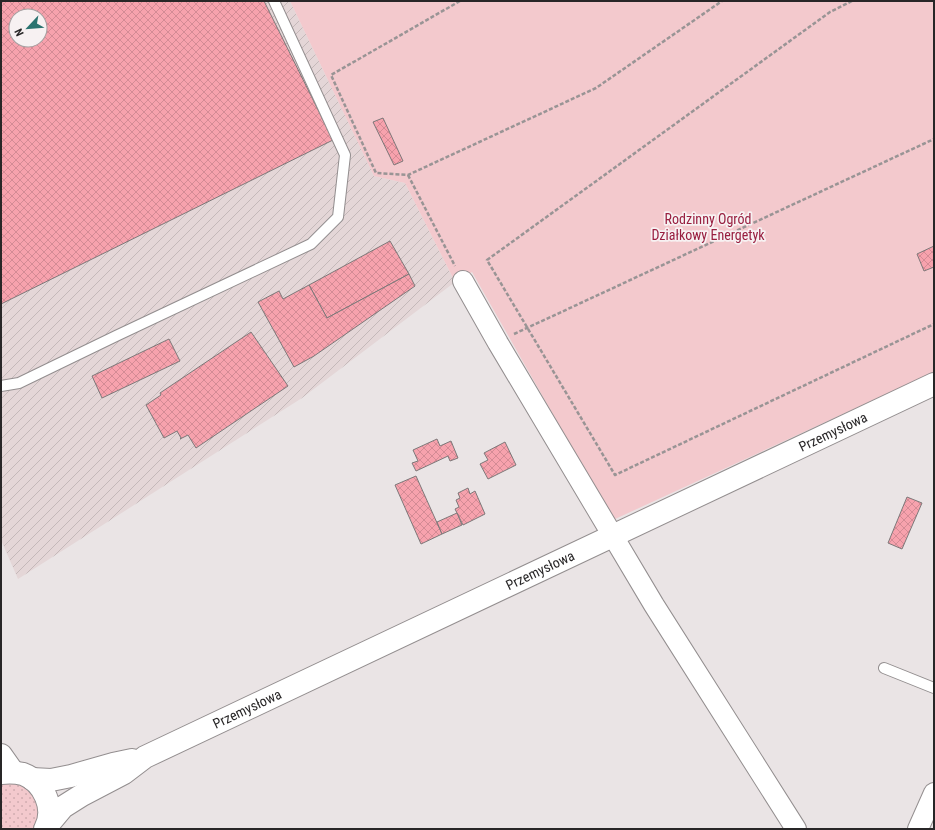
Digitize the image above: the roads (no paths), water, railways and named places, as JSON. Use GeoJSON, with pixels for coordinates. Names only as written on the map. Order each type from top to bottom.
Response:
{"type":"FeatureCollection","features":[{"type":"Feature","properties":{"kind":"main road","name":"Przemysłowa"},"geometry":{"type":"LineString","coordinates":[[46,827],[63,807],[82,795],[124,773],[145,757],[934,384]]}},
{"type":"Feature","properties":{"kind":"main road","name":"Przemysłowa"},"geometry":{"type":"LineString","coordinates":[[12,770],[51,780],[145,757]]}},
{"type":"Feature","properties":{"kind":"main road"},"geometry":{"type":"LineString","coordinates":[[12,770],[40,786],[46,795],[49,805],[49,816],[46,827]]}},
{"type":"Feature","properties":{"kind":"street"},"geometry":{"type":"LineString","coordinates":[[463,281],[498,343],[654,605],[796,829]]}},
{"type":"Feature","properties":{"kind":"street"},"geometry":{"type":"LineString","coordinates":[[918,829],[934,793]]}},
{"type":"Feature","properties":{"kind":"lane"},"geometry":{"type":"LineString","coordinates":[[1,386],[19,383],[312,244],[338,217],[345,155],[274,1]]}},
{"type":"Feature","properties":{"kind":"lane"},"geometry":{"type":"LineString","coordinates":[[884,668],[934,688]]}},
{"type":"Feature","properties":{"kind":"park label","name":"Rodzinny Ogród Działkowy Energetyk"},"geometry":{"type":"Point","coordinates":[708,228]}}]}
